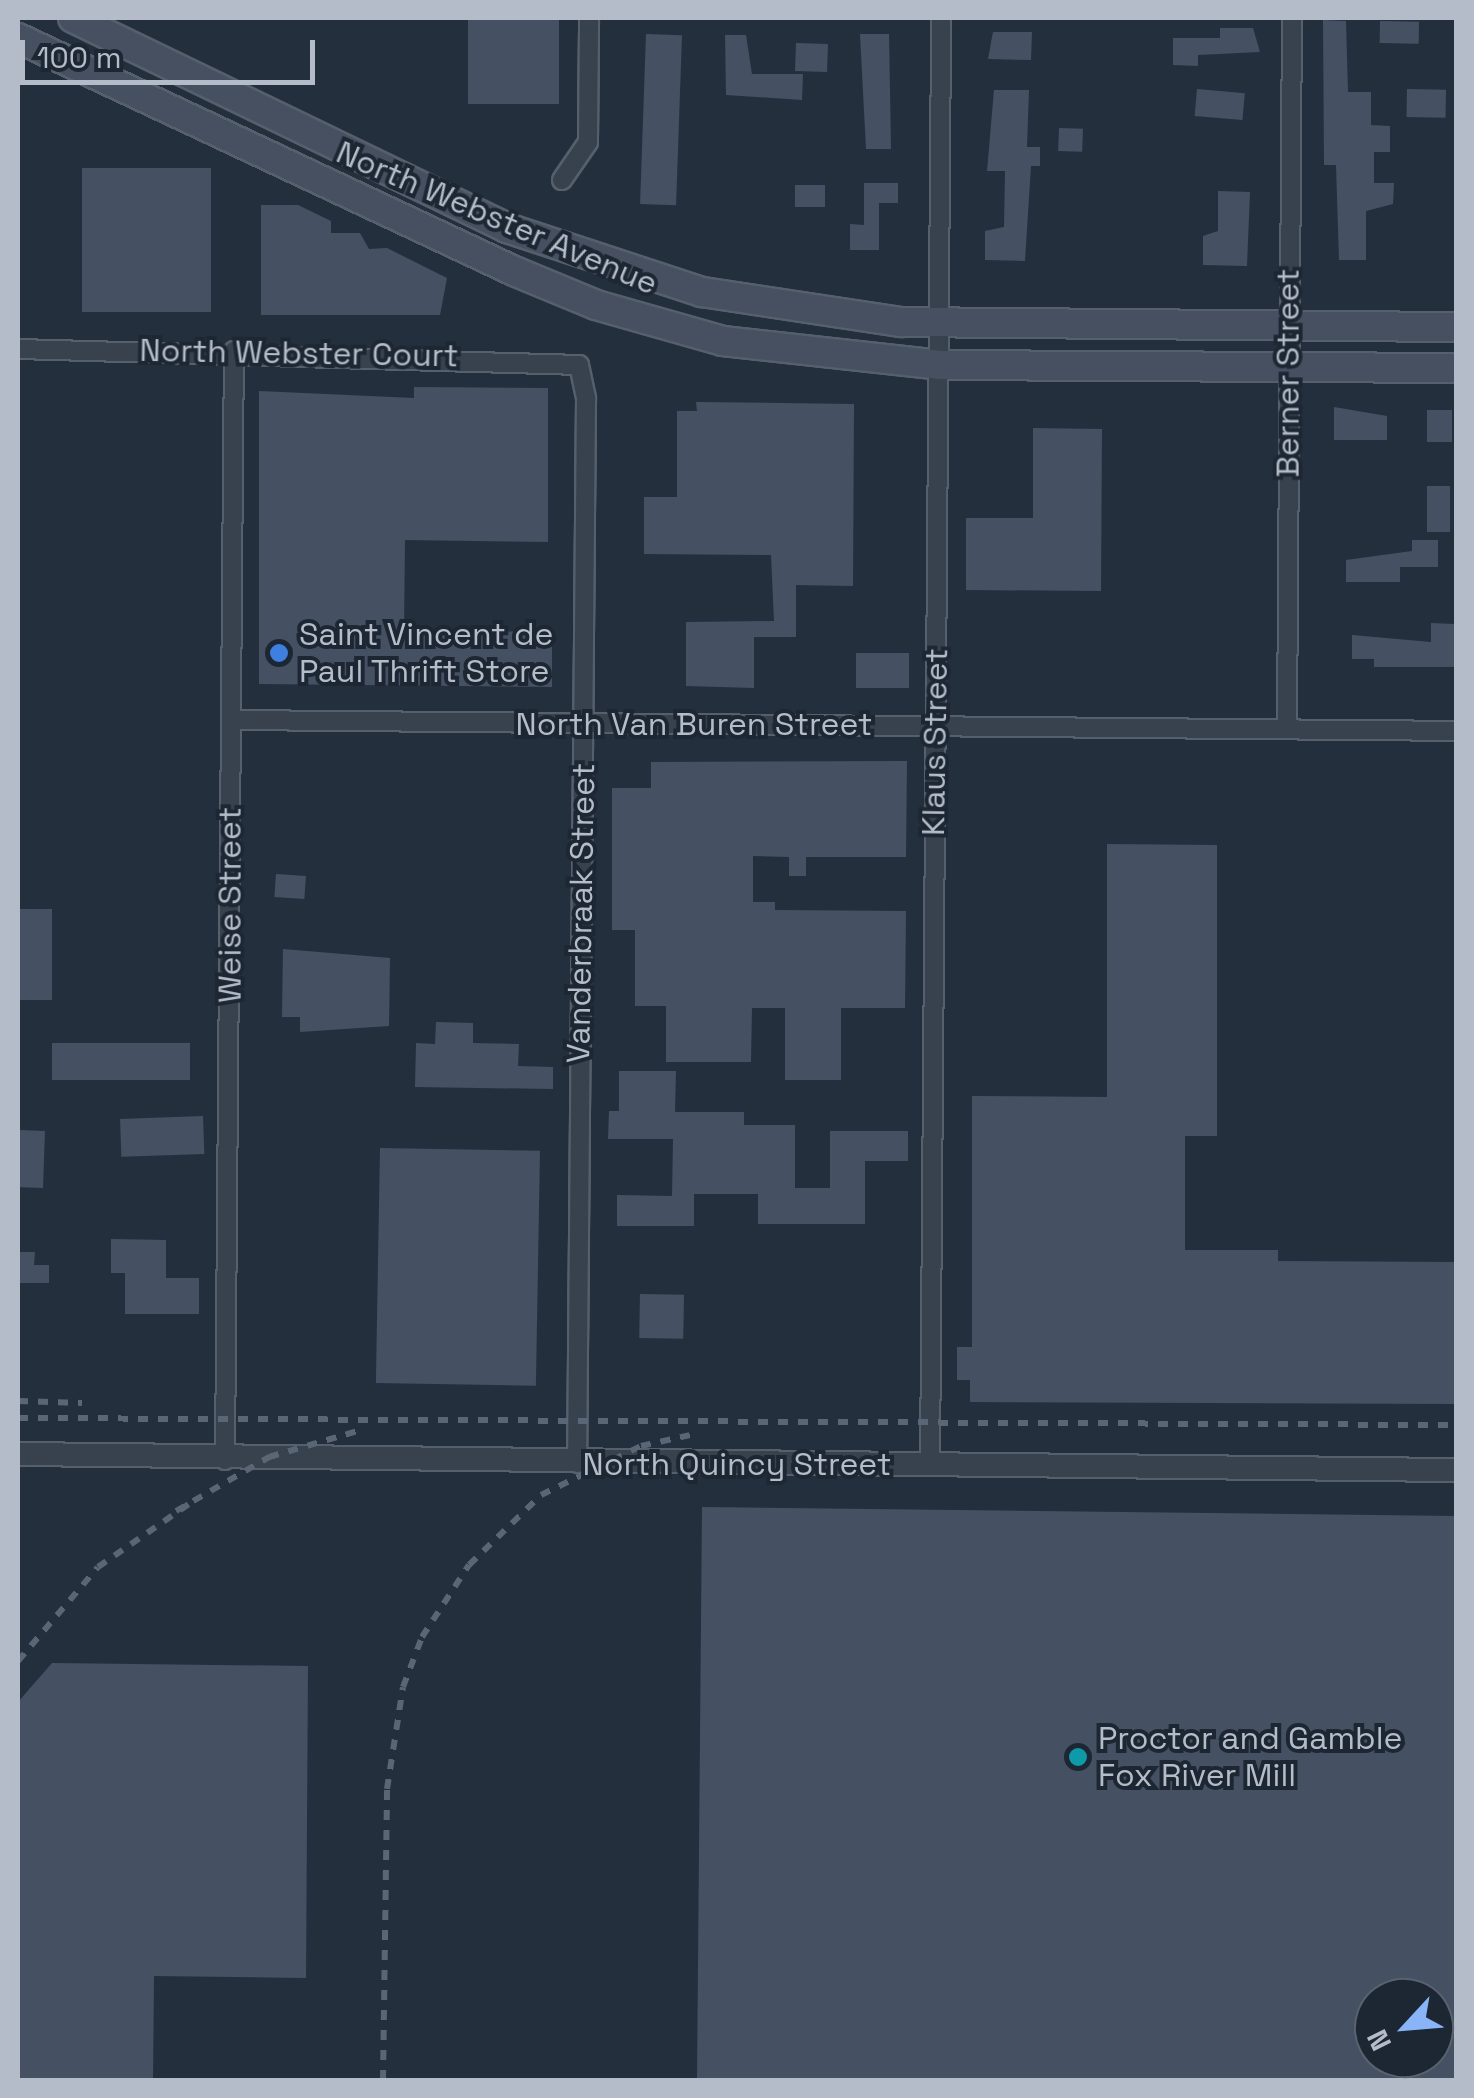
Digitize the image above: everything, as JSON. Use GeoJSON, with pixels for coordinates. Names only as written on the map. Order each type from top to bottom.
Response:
{"type":"FeatureCollection","features":[{"type":"Feature","properties":{"kind":"main road","name":"North Webster Avenue"},"geometry":{"type":"LineString","coordinates":[[72,18],[586,259],[776,308],[940,324],[1456,327]]}},
{"type":"Feature","properties":{"kind":"main road","name":"North Webster Avenue"},"geometry":{"type":"LineString","coordinates":[[18,38],[596,305],[737,344],[940,365],[1456,368]]}},
{"type":"Feature","properties":{"kind":"street"},"geometry":{"type":"LineString","coordinates":[[562,180],[588,142],[589,18]]}},
{"type":"Feature","properties":{"kind":"street","name":"Klaus Street"},"geometry":{"type":"LineString","coordinates":[[930,1466],[941,18]]}},
{"type":"Feature","properties":{"kind":"street","name":"Berner Street"},"geometry":{"type":"LineString","coordinates":[[1287,728],[1292,18]]}},
{"type":"Feature","properties":{"kind":"street","name":"North Webster Court"},"geometry":{"type":"LineString","coordinates":[[18,349],[234,351],[579,365]]}},
{"type":"Feature","properties":{"kind":"street","name":"Weise Street"},"geometry":{"type":"LineString","coordinates":[[225,1460],[234,351]]}},
{"type":"Feature","properties":{"kind":"street","name":"Vanderbraak Street"},"geometry":{"type":"LineString","coordinates":[[578,1463],[586,398],[579,365]]}},
{"type":"Feature","properties":{"kind":"street","name":"North Van Buren Street"},"geometry":{"type":"LineString","coordinates":[[232,720],[1456,731]]}},
{"type":"Feature","properties":{"kind":"street","name":"North Quincy Street"},"geometry":{"type":"LineString","coordinates":[[18,1454],[225,1460],[1456,1470]]}},
{"type":"Feature","properties":{"kind":"building"},"geometry":{"type":"Polygon","coordinates":[[[468,19],[559,19],[559,104],[468,104],[468,19]]]}},
{"type":"Feature","properties":{"kind":"building"},"geometry":{"type":"Polygon","coordinates":[[[1323,20],[1346,21],[1348,92],[1371,92],[1371,125],[1390,126],[1390,152],[1374,152],[1374,183],[1394,183],[1393,204],[1366,211],[1366,260],[1339,260],[1336,165],[1324,165],[1323,20]]]}},
{"type":"Feature","properties":{"kind":"building"},"geometry":{"type":"Polygon","coordinates":[[[1380,21],[1419,22],[1419,44],[1380,43],[1380,21]]]}},
{"type":"Feature","properties":{"kind":"building"},"geometry":{"type":"Polygon","coordinates":[[[1220,28],[1253,28],[1260,52],[1198,55],[1198,66],[1173,65],[1173,38],[1220,38],[1220,28]]]}},
{"type":"Feature","properties":{"kind":"building"},"geometry":{"type":"Polygon","coordinates":[[[993,32],[1032,32],[1031,60],[988,59],[993,32]]]}},
{"type":"Feature","properties":{"kind":"building"},"geometry":{"type":"Polygon","coordinates":[[[646,34],[682,35],[676,205],[640,204],[646,34]]]}},
{"type":"Feature","properties":{"kind":"building"},"geometry":{"type":"Polygon","coordinates":[[[860,34],[889,34],[891,149],[866,149],[860,34]]]}},
{"type":"Feature","properties":{"kind":"building"},"geometry":{"type":"Polygon","coordinates":[[[725,35],[746,35],[752,74],[803,74],[802,100],[726,95],[725,35]]]}},
{"type":"Feature","properties":{"kind":"building"},"geometry":{"type":"Polygon","coordinates":[[[796,43],[828,44],[827,72],[795,71],[796,43]]]}},
{"type":"Feature","properties":{"kind":"building"},"geometry":{"type":"Polygon","coordinates":[[[1197,89],[1245,93],[1242,120],[1195,116],[1197,89]]]}},
{"type":"Feature","properties":{"kind":"building"},"geometry":{"type":"Polygon","coordinates":[[[1407,89],[1446,90],[1446,118],[1407,117],[1407,89]]]}},
{"type":"Feature","properties":{"kind":"building"},"geometry":{"type":"Polygon","coordinates":[[[994,90],[1029,90],[1027,147],[1040,147],[1040,166],[1031,166],[1025,261],[985,260],[985,231],[1004,227],[1005,171],[987,171],[994,90]]]}},
{"type":"Feature","properties":{"kind":"building"},"geometry":{"type":"Polygon","coordinates":[[[1059,128],[1083,129],[1082,152],[1058,151],[1059,128]]]}},
{"type":"Feature","properties":{"kind":"building"},"geometry":{"type":"Polygon","coordinates":[[[82,168],[211,168],[211,312],[82,312],[82,168]]]}},
{"type":"Feature","properties":{"kind":"building"},"geometry":{"type":"Polygon","coordinates":[[[864,183],[898,183],[898,203],[879,203],[879,250],[850,250],[850,224],[864,225],[864,183]]]}},
{"type":"Feature","properties":{"kind":"building"},"geometry":{"type":"Polygon","coordinates":[[[795,185],[825,185],[825,207],[795,207],[795,185]]]}},
{"type":"Feature","properties":{"kind":"building"},"geometry":{"type":"Polygon","coordinates":[[[1218,191],[1250,192],[1247,266],[1203,265],[1203,236],[1218,231],[1218,191]]]}},
{"type":"Feature","properties":{"kind":"building"},"geometry":{"type":"Polygon","coordinates":[[[261,205],[298,205],[331,221],[331,233],[360,233],[369,249],[387,248],[447,278],[440,315],[261,315],[261,205]]]}},
{"type":"Feature","properties":{"kind":"building"},"geometry":{"type":"Polygon","coordinates":[[[414,387],[548,388],[548,542],[405,540],[404,630],[552,632],[552,687],[259,684],[259,391],[414,398],[414,387]]]}},
{"type":"Feature","properties":{"kind":"building"},"geometry":{"type":"Polygon","coordinates":[[[696,402],[854,404],[853,586],[796,585],[796,637],[754,637],[754,688],[686,686],[686,622],[774,621],[771,555],[644,554],[644,497],[677,497],[677,411],[697,411],[696,402]]]}},
{"type":"Feature","properties":{"kind":"building"},"geometry":{"type":"Polygon","coordinates":[[[1334,407],[1387,416],[1387,440],[1334,440],[1334,407]]]}},
{"type":"Feature","properties":{"kind":"building"},"geometry":{"type":"Polygon","coordinates":[[[1427,410],[1452,410],[1452,442],[1427,442],[1427,410]]]}},
{"type":"Feature","properties":{"kind":"building"},"geometry":{"type":"Polygon","coordinates":[[[1033,428],[1102,429],[1101,591],[966,590],[966,518],[1033,518],[1033,428]]]}},
{"type":"Feature","properties":{"kind":"building"},"geometry":{"type":"Polygon","coordinates":[[[1427,486],[1450,486],[1450,532],[1427,532],[1427,486]]]}},
{"type":"Feature","properties":{"kind":"building"},"geometry":{"type":"Polygon","coordinates":[[[1412,540],[1438,540],[1438,567],[1400,567],[1400,582],[1346,582],[1346,560],[1412,551],[1412,540]]]}},
{"type":"Feature","properties":{"kind":"building"},"geometry":{"type":"Polygon","coordinates":[[[1431,623],[1454,624],[1454,667],[1374,667],[1374,659],[1352,659],[1352,635],[1431,642],[1431,623]]]}},
{"type":"Feature","properties":{"kind":"building"},"geometry":{"type":"Polygon","coordinates":[[[856,653],[909,653],[909,688],[856,688],[856,653]]]}},
{"type":"Feature","properties":{"kind":"building"},"geometry":{"type":"Polygon","coordinates":[[[907,761],[906,857],[806,857],[806,876],[789,876],[789,857],[753,856],[753,902],[775,902],[775,910],[906,911],[905,1008],[841,1008],[841,1080],[785,1080],[785,1008],[752,1008],[751,1062],[666,1062],[666,1006],[635,1006],[635,930],[612,930],[612,788],[651,788],[651,762],[907,761]]]}},
{"type":"Feature","properties":{"kind":"building"},"geometry":{"type":"Polygon","coordinates":[[[1107,844],[1217,845],[1217,1136],[1185,1136],[1185,1250],[1278,1250],[1278,1261],[1456,1262],[1456,1404],[970,1402],[970,1380],[957,1380],[957,1347],[972,1347],[972,1096],[1107,1097],[1107,844]]]}},
{"type":"Feature","properties":{"kind":"building"},"geometry":{"type":"Polygon","coordinates":[[[276,874],[306,876],[304,899],[274,897],[276,874]]]}},
{"type":"Feature","properties":{"kind":"building"},"geometry":{"type":"Polygon","coordinates":[[[18,909],[52,909],[52,1000],[18,1000],[18,909]]]}},
{"type":"Feature","properties":{"kind":"building"},"geometry":{"type":"Polygon","coordinates":[[[283,949],[390,958],[389,1026],[300,1032],[300,1017],[282,1017],[283,949]]]}},
{"type":"Feature","properties":{"kind":"building"},"geometry":{"type":"Polygon","coordinates":[[[436,1022],[473,1023],[473,1043],[519,1044],[518,1066],[553,1067],[553,1089],[415,1087],[416,1043],[435,1044],[436,1022]]]}},
{"type":"Feature","properties":{"kind":"building"},"geometry":{"type":"Polygon","coordinates":[[[52,1043],[190,1043],[190,1080],[52,1080],[52,1043]]]}},
{"type":"Feature","properties":{"kind":"building"},"geometry":{"type":"Polygon","coordinates":[[[619,1071],[676,1071],[675,1112],[744,1112],[744,1125],[795,1125],[795,1188],[830,1188],[830,1131],[908,1131],[908,1161],[865,1161],[865,1224],[758,1224],[758,1194],[694,1194],[694,1226],[617,1226],[617,1195],[672,1196],[673,1139],[608,1139],[609,1111],[619,1111],[619,1071]]]}},
{"type":"Feature","properties":{"kind":"building"},"geometry":{"type":"Polygon","coordinates":[[[203,1116],[204,1154],[121,1157],[120,1119],[203,1116]]]}},
{"type":"Feature","properties":{"kind":"building"},"geometry":{"type":"Polygon","coordinates":[[[18,1130],[45,1131],[43,1188],[18,1187],[18,1130]]]}},
{"type":"Feature","properties":{"kind":"building"},"geometry":{"type":"Polygon","coordinates":[[[380,1148],[540,1151],[536,1386],[376,1383],[380,1148]]]}},
{"type":"Feature","properties":{"kind":"building"},"geometry":{"type":"Polygon","coordinates":[[[111,1239],[166,1240],[166,1278],[199,1278],[199,1314],[125,1314],[125,1273],[111,1273],[111,1239]]]}},
{"type":"Feature","properties":{"kind":"building"},"geometry":{"type":"Polygon","coordinates":[[[18,1252],[35,1252],[34,1265],[49,1265],[49,1283],[18,1283],[18,1252]]]}},
{"type":"Feature","properties":{"kind":"building"},"geometry":{"type":"Polygon","coordinates":[[[640,1294],[684,1295],[683,1339],[639,1338],[640,1294]]]}},
{"type":"Feature","properties":{"kind":"building","name":"Proctor and Gamble Fox River Mill"},"geometry":{"type":"Polygon","coordinates":[[[702,1507],[1456,1516],[1456,2080],[697,2080],[702,1507]]]}},
{"type":"Feature","properties":{"kind":"building"},"geometry":{"type":"Polygon","coordinates":[[[52,1663],[308,1666],[306,1978],[154,1976],[153,2080],[18,2080],[18,1702],[52,1663]]]}},
{"type":"Feature","properties":{"kind":"railway"},"geometry":{"type":"LineString","coordinates":[[18,1401],[82,1403]]}},
{"type":"Feature","properties":{"kind":"railway"},"geometry":{"type":"LineString","coordinates":[[18,1418],[1456,1425]]}},
{"type":"Feature","properties":{"kind":"railway"},"geometry":{"type":"LineString","coordinates":[[176,1511],[269,1457],[364,1429]]}},
{"type":"Feature","properties":{"kind":"railway"},"geometry":{"type":"LineString","coordinates":[[383,2080],[387,1789],[403,1687],[422,1637],[469,1565],[541,1495],[641,1446],[699,1433]]}},
{"type":"Feature","properties":{"kind":"railway"},"geometry":{"type":"LineString","coordinates":[[18,1661],[98,1567],[189,1504]]}},
{"type":"Feature","properties":{"kind":"place","name":"Saint Vincent de Paul Thrift Store"},"geometry":{"type":"Point","coordinates":[279,653]}},
{"type":"Feature","properties":{"kind":"place","name":"Proctor and Gamble Fox River Mill"},"geometry":{"type":"Point","coordinates":[1078,1757]}}]}
